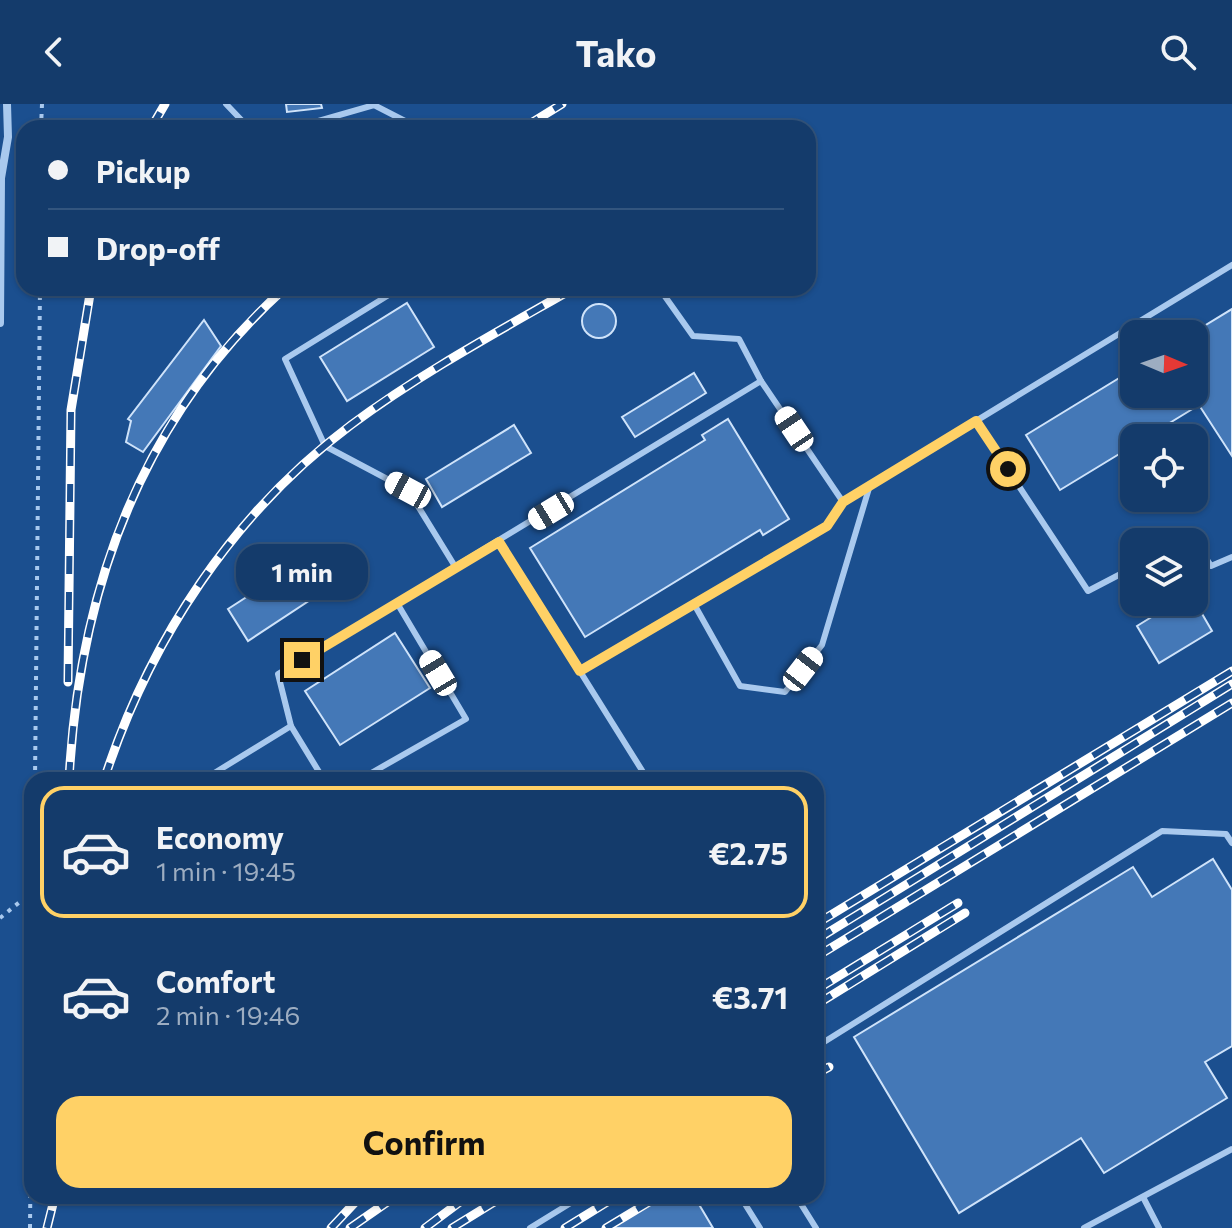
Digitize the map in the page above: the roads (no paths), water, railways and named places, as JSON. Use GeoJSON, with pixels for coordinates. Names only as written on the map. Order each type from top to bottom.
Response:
{"type":"FeatureCollection","features":[{"type":"Feature","properties":{"kind":"street"},"geometry":{"type":"LineString","coordinates":[[0,323],[0,230],[7,104]]}},
{"type":"Feature","properties":{"kind":"lane"},"geometry":{"type":"LineString","coordinates":[[226,104],[241,120]]}},
{"type":"Feature","properties":{"kind":"lane"},"geometry":{"type":"LineString","coordinates":[[322,120],[374,105],[403,120]]}},
{"type":"Feature","properties":{"kind":"lane"},"geometry":{"type":"LineString","coordinates":[[580,671],[827,526],[843,502],[1232,265]]}},
{"type":"Feature","properties":{"kind":"lane"},"geometry":{"type":"LineString","coordinates":[[387,296],[285,359],[325,446],[408,490],[456,568]]}},
{"type":"Feature","properties":{"kind":"lane"},"geometry":{"type":"LineString","coordinates":[[665,296],[693,336],[739,339],[761,381],[843,502]]}},
{"type":"Feature","properties":{"kind":"lane"},"geometry":{"type":"LineString","coordinates":[[319,772],[291,726],[278,674],[761,381]]}},
{"type":"Feature","properties":{"kind":"lane"},"geometry":{"type":"LineString","coordinates":[[976,421],[1088,591],[1120,574]]}},
{"type":"Feature","properties":{"kind":"lane"},"geometry":{"type":"LineString","coordinates":[[694,604],[740,686],[785,692],[822,645],[870,485]]}},
{"type":"Feature","properties":{"kind":"lane"},"geometry":{"type":"LineString","coordinates":[[499,542],[643,772]]}},
{"type":"Feature","properties":{"kind":"lane"},"geometry":{"type":"LineString","coordinates":[[1208,561],[1211,566],[1232,557]]}},
{"type":"Feature","properties":{"kind":"lane"},"geometry":{"type":"LineString","coordinates":[[373,772],[466,719],[397,603]]}},
{"type":"Feature","properties":{"kind":"lane"},"geometry":{"type":"LineString","coordinates":[[216,772],[291,726]]}},
{"type":"Feature","properties":{"kind":"lane"},"geometry":{"type":"LineString","coordinates":[[824,1042],[1162,831],[1226,834],[1232,843]]}},
{"type":"Feature","properties":{"kind":"lane"},"geometry":{"type":"LineString","coordinates":[[1084,1228],[1232,1149]]}},
{"type":"Feature","properties":{"kind":"lane"},"geometry":{"type":"LineString","coordinates":[[1143,1197],[1159,1228]]}},
{"type":"Feature","properties":{"kind":"lane"},"geometry":{"type":"LineString","coordinates":[[530,1228],[569,1204]]}},
{"type":"Feature","properties":{"kind":"lane"},"geometry":{"type":"LineString","coordinates":[[745,1204],[760,1228]]}},
{"type":"Feature","properties":{"kind":"lane"},"geometry":{"type":"LineString","coordinates":[[801,1204],[816,1228]]}},
{"type":"Feature","properties":{"kind":"railway"},"geometry":{"type":"LineString","coordinates":[[156,120],[165,104]]}},
{"type":"Feature","properties":{"kind":"railway"},"geometry":{"type":"LineString","coordinates":[[536,120],[562,104]]}},
{"type":"Feature","properties":{"kind":"railway"},"geometry":{"type":"LineString","coordinates":[[68,682],[71,410],[90,296]]}},
{"type":"Feature","properties":{"kind":"railway"},"geometry":{"type":"LineString","coordinates":[[70,772],[75,710],[87,641],[104,575],[127,512],[156,451],[192,393],[235,339],[277,296]]}},
{"type":"Feature","properties":{"kind":"railway"},"geometry":{"type":"LineString","coordinates":[[107,772],[145,678],[171,630],[200,583],[269,498],[308,460],[378,406],[461,353],[560,296]]}},
{"type":"Feature","properties":{"kind":"railway"},"geometry":{"type":"LineString","coordinates":[[824,919],[1232,671]]}},
{"type":"Feature","properties":{"kind":"railway"},"geometry":{"type":"LineString","coordinates":[[824,935],[1232,684]]}},
{"type":"Feature","properties":{"kind":"railway"},"geometry":{"type":"LineString","coordinates":[[824,952],[1232,703]]}},
{"type":"Feature","properties":{"kind":"railway"},"geometry":{"type":"LineString","coordinates":[[824,985],[958,903]]}},
{"type":"Feature","properties":{"kind":"railway"},"geometry":{"type":"LineString","coordinates":[[824,1000],[965,913]]}},
{"type":"Feature","properties":{"kind":"railway"},"geometry":{"type":"LineString","coordinates":[[824,1070],[829,1067]]}},
{"type":"Feature","properties":{"kind":"railway"},"geometry":{"type":"LineString","coordinates":[[47,1228],[53,1204]]}},
{"type":"Feature","properties":{"kind":"railway"},"geometry":{"type":"LineString","coordinates":[[331,1228],[354,1204]]}},
{"type":"Feature","properties":{"kind":"railway"},"geometry":{"type":"LineString","coordinates":[[350,1228],[384,1204]]}},
{"type":"Feature","properties":{"kind":"railway"},"geometry":{"type":"LineString","coordinates":[[425,1228],[457,1204]]}},
{"type":"Feature","properties":{"kind":"railway"},"geometry":{"type":"LineString","coordinates":[[452,1228],[491,1204]]}},
{"type":"Feature","properties":{"kind":"railway"},"geometry":{"type":"LineString","coordinates":[[565,1228],[604,1204]]}},
{"type":"Feature","properties":{"kind":"railway"},"geometry":{"type":"LineString","coordinates":[[606,1228],[646,1204]]}}]}
